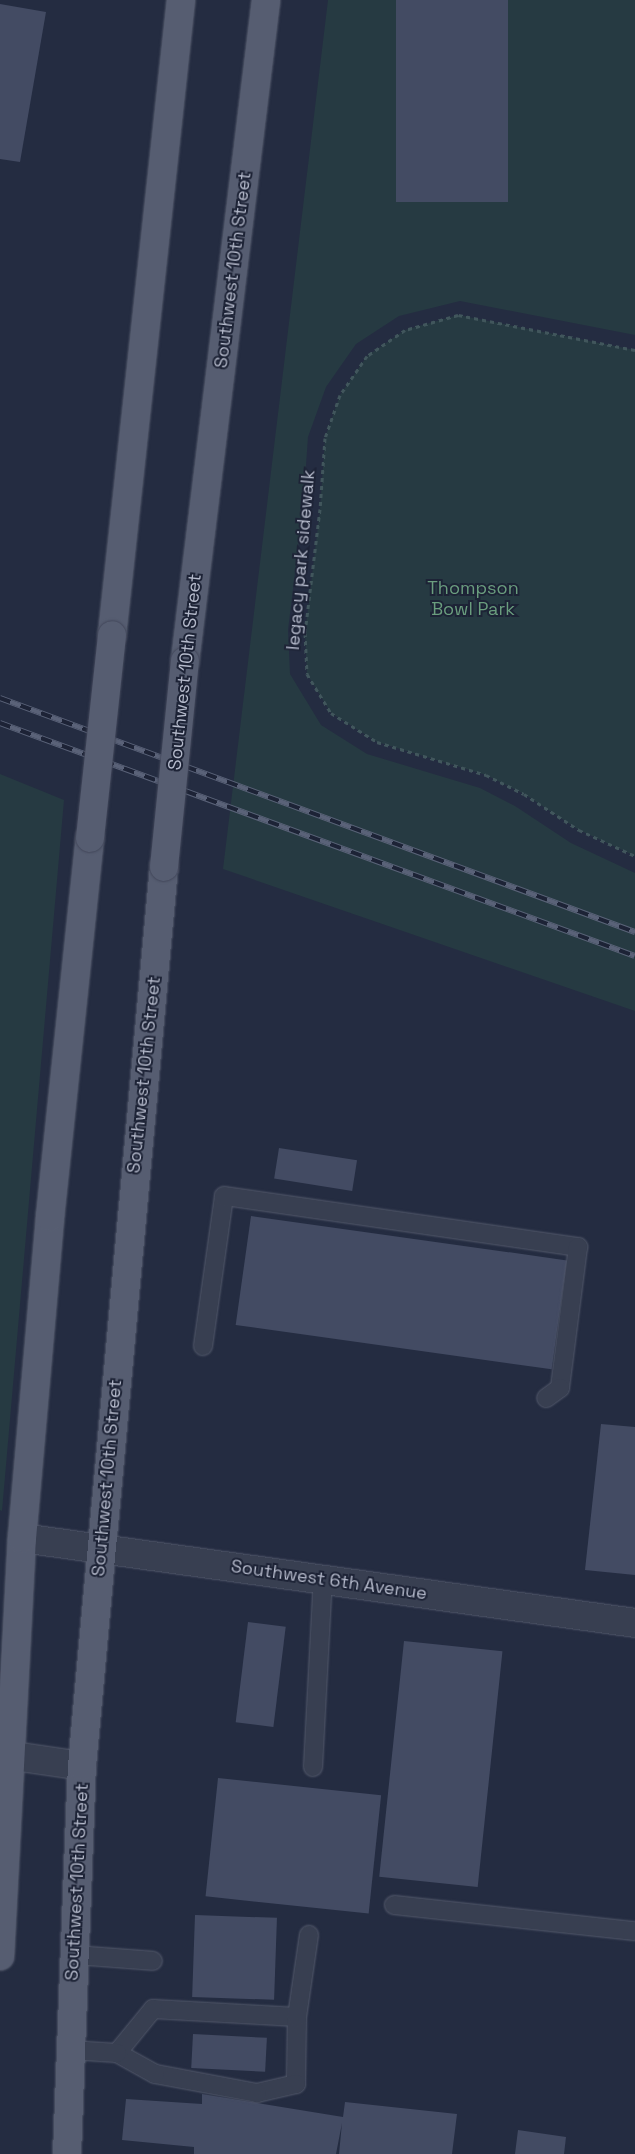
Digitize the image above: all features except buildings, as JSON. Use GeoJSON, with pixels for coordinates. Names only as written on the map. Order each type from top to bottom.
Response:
{"type":"FeatureCollection","features":[{"type":"Feature","properties":{"kind":"main road"},"geometry":{"type":"LineString","coordinates":[[0,1956],[4,1754],[50,1217],[182,0]]}},
{"type":"Feature","properties":{"kind":"main road","name":"Southwest 10th Street"},"geometry":{"type":"LineString","coordinates":[[67,2154],[82,1766],[101,1548],[185,661],[266,0]]}},
{"type":"Feature","properties":{"kind":"street","name":"Southwest 6th Avenue"},"geometry":{"type":"LineString","coordinates":[[22,1538],[635,1623]]}},
{"type":"Feature","properties":{"kind":"street"},"geometry":{"type":"LineString","coordinates":[[4,1754],[82,1766]]}},
{"type":"Feature","properties":{"kind":"lane"},"geometry":{"type":"LineString","coordinates":[[203,1346],[224,1196],[578,1247],[560,1388],[546,1398]]}},
{"type":"Feature","properties":{"kind":"lane"},"geometry":{"type":"LineString","coordinates":[[313,1767],[323,1579]]}},
{"type":"Feature","properties":{"kind":"lane"},"geometry":{"type":"LineString","coordinates":[[394,1905],[635,1931]]}},
{"type":"Feature","properties":{"kind":"lane"},"geometry":{"type":"LineString","coordinates":[[70,2050],[117,2053],[154,2074],[257,2093],[296,2084],[297,2017],[309,1935]]}},
{"type":"Feature","properties":{"kind":"lane"},"geometry":{"type":"LineString","coordinates":[[74,1955],[153,1961]]}},
{"type":"Feature","properties":{"kind":"lane"},"geometry":{"type":"LineString","coordinates":[[117,2053],[153,2009],[297,2017]]}},
{"type":"Feature","properties":{"kind":"path","name":"legacy park sidewalk"},"geometry":{"type":"LineString","coordinates":[[635,350],[458,315],[405,330],[367,356],[340,395],[324,438],[320,509],[305,633],[307,674],[331,713],[376,742],[486,775],[524,794],[579,830],[635,856]]}},
{"type":"Feature","properties":{"kind":"green space"},"geometry":{"type":"Polygon","coordinates":[[[328,0],[635,0],[635,335],[460,301],[399,316],[356,344],[326,387],[308,437],[303,507],[288,630],[290,674],[321,725],[367,754],[480,788],[515,806],[571,843],[635,873],[635,1011],[223,869],[328,0]]]}},
{"type":"Feature","properties":{"kind":"green space","name":"Thompson Bowl Park"},"geometry":{"type":"Polygon","coordinates":[[[458,315],[635,350],[635,856],[579,830],[524,794],[486,775],[377,742],[331,713],[307,674],[305,633],[320,509],[325,438],[340,395],[367,356],[405,330],[458,315]]]}},
{"type":"Feature","properties":{"kind":"green space"},"geometry":{"type":"Polygon","coordinates":[[[0,774],[64,800],[2,1511],[0,1510],[0,774]]]}},
{"type":"Feature","properties":{"kind":"railway"},"geometry":{"type":"LineString","coordinates":[[0,698],[635,932]]}},
{"type":"Feature","properties":{"kind":"railway"},"geometry":{"type":"LineString","coordinates":[[0,723],[635,956]]}}]}
